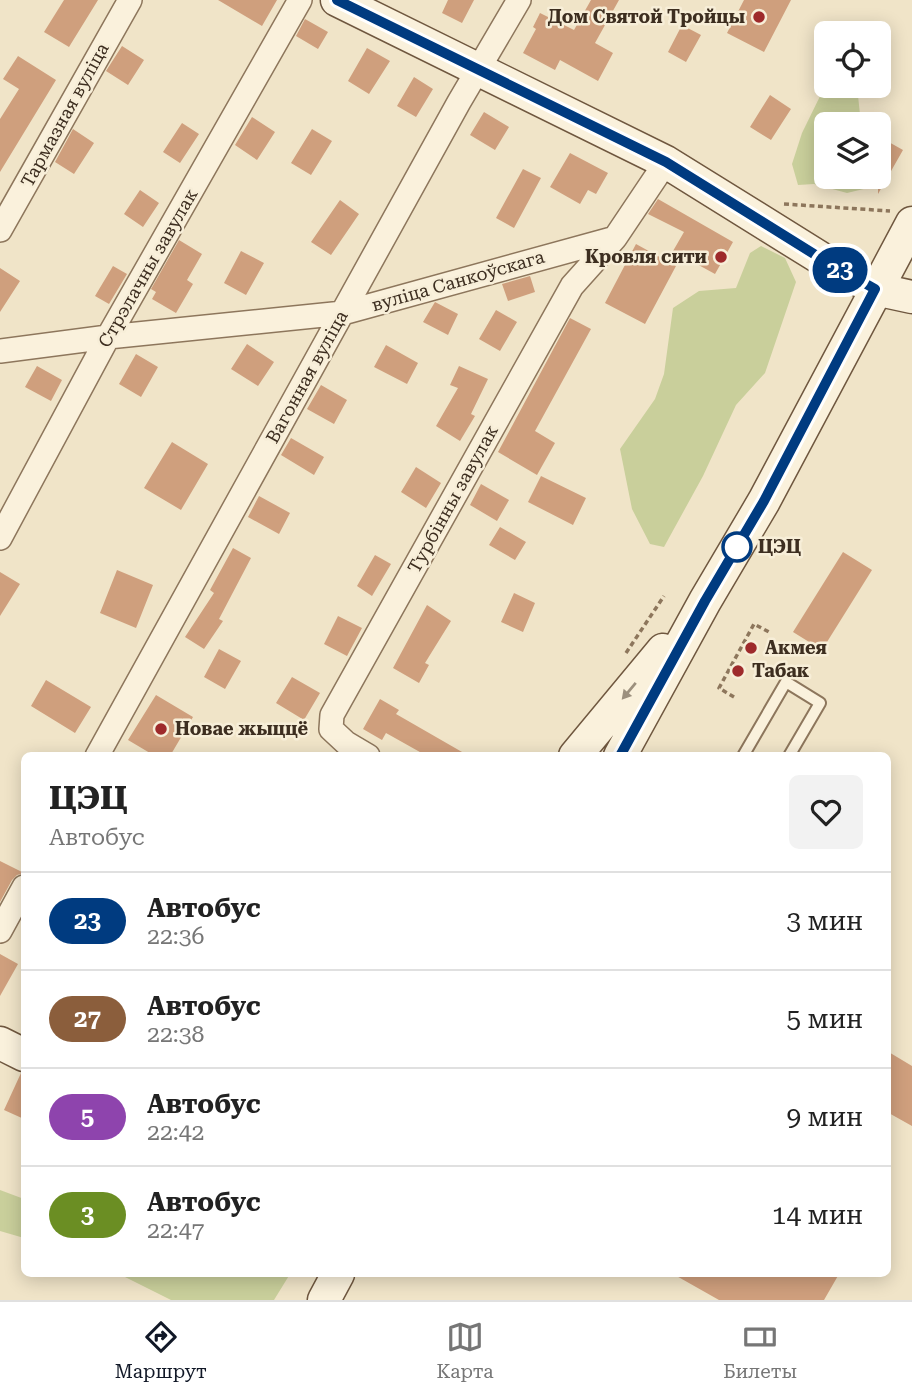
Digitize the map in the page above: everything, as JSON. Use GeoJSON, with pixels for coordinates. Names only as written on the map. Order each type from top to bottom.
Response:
{"type":"FeatureCollection","features":[{"type":"Feature","properties":{"kind":"main road"},"geometry":{"type":"LineString","coordinates":[[337,0],[666,162],[875,289],[912,297]]}},
{"type":"Feature","properties":{"kind":"main road"},"geometry":{"type":"LineString","coordinates":[[622,752],[705,601],[764,501],[875,289],[901,217]]}},
{"type":"Feature","properties":{"kind":"main road"},"geometry":{"type":"LineString","coordinates":[[578,752],[705,601]]}},
{"type":"Feature","properties":{"kind":"main road"},"geometry":{"type":"LineString","coordinates":[[0,1043],[21,1054]]}},
{"type":"Feature","properties":{"kind":"main road"},"geometry":{"type":"LineString","coordinates":[[324,1300],[336,1277]]}},
{"type":"Feature","properties":{"kind":"street","name":"Тармазная вуліца"},"geometry":{"type":"LineString","coordinates":[[0,230],[130,0]]}},
{"type":"Feature","properties":{"kind":"street","name":"Стрэлачны завулак"},"geometry":{"type":"LineString","coordinates":[[0,538],[108,337],[300,0]]}},
{"type":"Feature","properties":{"kind":"street","name":"Вагонная вуліца"},"geometry":{"type":"LineString","coordinates":[[99,752],[519,0]]}},
{"type":"Feature","properties":{"kind":"street"},"geometry":{"type":"LineString","coordinates":[[614,237],[666,162]]}},
{"type":"Feature","properties":{"kind":"street","name":"вуліца Санкоўскага"},"geometry":{"type":"LineString","coordinates":[[0,351],[343,313],[614,237]]}},
{"type":"Feature","properties":{"kind":"street","name":"Турбінны завулак"},"geometry":{"type":"LineString","coordinates":[[361,752],[331,729],[332,715],[572,286],[614,237]]}},
{"type":"Feature","properties":{"kind":"street"},"geometry":{"type":"LineString","coordinates":[[0,931],[21,892]]}},
{"type":"Feature","properties":{"kind":"lane"},"geometry":{"type":"LineString","coordinates":[[745,752],[786,682],[820,703],[791,752]]}},
{"type":"Feature","properties":{"kind":"path"},"geometry":{"type":"LineString","coordinates":[[783,204],[901,217]]}},
{"type":"Feature","properties":{"kind":"path"},"geometry":{"type":"LineString","coordinates":[[734,697],[719,688],[754,624],[769,632]]}},
{"type":"Feature","properties":{"kind":"green space"},"geometry":{"type":"Polygon","coordinates":[[[819,98],[858,98],[860,112],[814,112],[814,184],[798,185],[792,164],[802,133],[819,98]]]}},
{"type":"Feature","properties":{"kind":"green space"},"geometry":{"type":"Polygon","coordinates":[[[832,189],[864,189],[847,193],[832,189]]]}},
{"type":"Feature","properties":{"kind":"green space"},"geometry":{"type":"Polygon","coordinates":[[[761,246],[785,258],[796,282],[765,373],[736,405],[703,476],[664,547],[650,544],[632,509],[620,449],[655,399],[664,374],[673,308],[699,291],[736,288],[750,253],[761,246]]]}},
{"type":"Feature","properties":{"kind":"green space"},"geometry":{"type":"Polygon","coordinates":[[[0,1190],[21,1198],[21,1237],[0,1231],[0,1190]]]}},
{"type":"Feature","properties":{"kind":"green space"},"geometry":{"type":"Polygon","coordinates":[[[125,1277],[288,1277],[274,1300],[171,1300],[125,1277]]]}},
{"type":"Feature","properties":{"kind":"building"},"geometry":{"type":"Polygon","coordinates":[[[64,0],[98,0],[69,47],[44,32],[64,0]]]}},
{"type":"Feature","properties":{"kind":"building"},"geometry":{"type":"Polygon","coordinates":[[[218,0],[277,0],[262,26],[218,0]]]}},
{"type":"Feature","properties":{"kind":"building"},"geometry":{"type":"Polygon","coordinates":[[[448,0],[474,0],[462,23],[442,13],[448,0]]]}},
{"type":"Feature","properties":{"kind":"building"},"geometry":{"type":"Polygon","coordinates":[[[591,0],[619,0],[595,43],[613,53],[598,81],[560,60],[555,70],[523,53],[536,29],[533,27],[540,13],[574,30],[591,0]]]}},
{"type":"Feature","properties":{"kind":"building","name":"Дом Святой Тройцы"},"geometry":{"type":"Polygon","coordinates":[[[744,0],[791,0],[764,52],[727,33],[744,0]]]}},
{"type":"Feature","properties":{"kind":"building"},"geometry":{"type":"Polygon","coordinates":[[[305,19],[328,32],[318,49],[296,36],[305,19]]]}},
{"type":"Feature","properties":{"kind":"building"},"geometry":{"type":"Polygon","coordinates":[[[682,25],[701,35],[686,62],[668,52],[682,25]]]}},
{"type":"Feature","properties":{"kind":"building"},"geometry":{"type":"Polygon","coordinates":[[[122,46],[144,60],[128,85],[106,71],[122,46]]]}},
{"type":"Feature","properties":{"kind":"building"},"geometry":{"type":"Polygon","coordinates":[[[367,48],[390,61],[369,94],[348,81],[367,48]]]}},
{"type":"Feature","properties":{"kind":"building"},"geometry":{"type":"Polygon","coordinates":[[[18,56],[56,80],[0,172],[0,119],[19,89],[3,79],[18,56]]]}},
{"type":"Feature","properties":{"kind":"building"},"geometry":{"type":"Polygon","coordinates":[[[414,77],[433,89],[416,117],[397,106],[414,77]]]}},
{"type":"Feature","properties":{"kind":"building"},"geometry":{"type":"Polygon","coordinates":[[[770,95],[791,109],[771,140],[750,127],[770,95]]]}},
{"type":"Feature","properties":{"kind":"building"},"geometry":{"type":"Polygon","coordinates":[[[484,112],[509,127],[495,150],[470,135],[484,112]]]}},
{"type":"Feature","properties":{"kind":"building"},"geometry":{"type":"Polygon","coordinates":[[[252,117],[275,132],[257,160],[235,145],[252,117]]]}},
{"type":"Feature","properties":{"kind":"building"},"geometry":{"type":"Polygon","coordinates":[[[182,123],[199,134],[180,163],[163,152],[182,123]]]}},
{"type":"Feature","properties":{"kind":"building"},"geometry":{"type":"Polygon","coordinates":[[[73,129],[94,143],[74,174],[55,162],[73,129]]]}},
{"type":"Feature","properties":{"kind":"building"},"geometry":{"type":"Polygon","coordinates":[[[312,129],[332,141],[311,175],[291,163],[312,129]]]}},
{"type":"Feature","properties":{"kind":"building"},"geometry":{"type":"Polygon","coordinates":[[[891,143],[903,150],[891,171],[891,143]]]}},
{"type":"Feature","properties":{"kind":"building"},"geometry":{"type":"Polygon","coordinates":[[[570,153],[608,173],[596,194],[588,190],[580,204],[550,187],[570,153]]]}},
{"type":"Feature","properties":{"kind":"building"},"geometry":{"type":"Polygon","coordinates":[[[523,169],[541,178],[514,228],[496,218],[523,169]]]}},
{"type":"Feature","properties":{"kind":"building"},"geometry":{"type":"Polygon","coordinates":[[[140,190],[159,203],[143,227],[124,214],[140,190]]]}},
{"type":"Feature","properties":{"kind":"building"},"geometry":{"type":"Polygon","coordinates":[[[658,199],[733,242],[715,274],[673,251],[684,232],[648,214],[658,199]]]}},
{"type":"Feature","properties":{"kind":"building"},"geometry":{"type":"Polygon","coordinates":[[[340,200],[359,214],[331,255],[311,242],[340,200]]]}},
{"type":"Feature","properties":{"kind":"building"},"geometry":{"type":"Polygon","coordinates":[[[179,240],[202,254],[187,280],[193,284],[176,313],[152,299],[156,292],[151,289],[179,240]]]}},
{"type":"Feature","properties":{"kind":"building"},"geometry":{"type":"Polygon","coordinates":[[[636,244],[676,266],[645,324],[605,303],[636,244]]]}},
{"type":"Feature","properties":{"kind":"building"},"geometry":{"type":"Polygon","coordinates":[[[241,251],[264,263],[246,295],[224,283],[241,251]]]}},
{"type":"Feature","properties":{"kind":"building"},"geometry":{"type":"Polygon","coordinates":[[[113,266],[127,274],[109,304],[95,296],[113,266]]]}},
{"type":"Feature","properties":{"kind":"building"},"geometry":{"type":"Polygon","coordinates":[[[0,268],[20,281],[0,312],[0,268]]]}},
{"type":"Feature","properties":{"kind":"building"},"geometry":{"type":"Polygon","coordinates":[[[530,276],[535,292],[508,301],[502,284],[530,276]]]}},
{"type":"Feature","properties":{"kind":"building"},"geometry":{"type":"Polygon","coordinates":[[[435,302],[458,314],[448,335],[423,322],[435,302]]]}},
{"type":"Feature","properties":{"kind":"building"},"geometry":{"type":"Polygon","coordinates":[[[496,310],[517,322],[500,351],[479,339],[496,310]]]}},
{"type":"Feature","properties":{"kind":"building"},"geometry":{"type":"Polygon","coordinates":[[[570,318],[591,329],[535,431],[555,443],[537,475],[498,452],[570,318]]]}},
{"type":"Feature","properties":{"kind":"building"},"geometry":{"type":"Polygon","coordinates":[[[247,344],[274,362],[258,386],[231,369],[247,344]]]}},
{"type":"Feature","properties":{"kind":"building"},"geometry":{"type":"Polygon","coordinates":[[[386,345],[418,363],[407,384],[374,367],[386,345]]]}},
{"type":"Feature","properties":{"kind":"building"},"geometry":{"type":"Polygon","coordinates":[[[136,354],[158,367],[141,397],[119,384],[136,354]]]}},
{"type":"Feature","properties":{"kind":"building"},"geometry":{"type":"Polygon","coordinates":[[[37,366],[62,380],[51,401],[25,387],[37,366]]]}},
{"type":"Feature","properties":{"kind":"building"},"geometry":{"type":"Polygon","coordinates":[[[459,366],[488,379],[471,414],[475,416],[460,441],[436,426],[458,388],[450,385],[459,366]]]}},
{"type":"Feature","properties":{"kind":"building"},"geometry":{"type":"Polygon","coordinates":[[[321,385],[347,400],[334,424],[307,409],[321,385]]]}},
{"type":"Feature","properties":{"kind":"building"},"geometry":{"type":"Polygon","coordinates":[[[291,438],[324,457],[314,475],[281,455],[291,438]]]}},
{"type":"Feature","properties":{"kind":"building"},"geometry":{"type":"Polygon","coordinates":[[[172,442],[208,464],[181,510],[144,488],[172,442]]]}},
{"type":"Feature","properties":{"kind":"building"},"geometry":{"type":"Polygon","coordinates":[[[416,467],[441,483],[426,508],[401,492],[416,467]]]}},
{"type":"Feature","properties":{"kind":"building"},"geometry":{"type":"Polygon","coordinates":[[[541,476],[586,498],[573,525],[528,502],[541,476]]]}},
{"type":"Feature","properties":{"kind":"building"},"geometry":{"type":"Polygon","coordinates":[[[481,484],[509,500],[497,521],[470,505],[481,484]]]}},
{"type":"Feature","properties":{"kind":"building"},"geometry":{"type":"Polygon","coordinates":[[[259,496],[290,513],[279,534],[248,517],[259,496]]]}},
{"type":"Feature","properties":{"kind":"building"},"geometry":{"type":"Polygon","coordinates":[[[500,527],[526,542],[515,560],[489,545],[500,527]]]}},
{"type":"Feature","properties":{"kind":"building"},"geometry":{"type":"Polygon","coordinates":[[[233,548],[251,558],[219,619],[223,621],[204,649],[185,637],[214,593],[210,590],[233,548]]]}},
{"type":"Feature","properties":{"kind":"building"},"geometry":{"type":"Polygon","coordinates":[[[843,552],[872,570],[822,650],[793,632],[843,552]]]}},
{"type":"Feature","properties":{"kind":"building"},"geometry":{"type":"Polygon","coordinates":[[[375,555],[391,564],[372,596],[357,586],[375,555]]]}},
{"type":"Feature","properties":{"kind":"building"},"geometry":{"type":"Polygon","coordinates":[[[117,570],[153,585],[136,628],[100,613],[117,570]]]}},
{"type":"Feature","properties":{"kind":"building"},"geometry":{"type":"Polygon","coordinates":[[[0,572],[20,584],[0,616],[0,572]]]}},
{"type":"Feature","properties":{"kind":"building"},"geometry":{"type":"Polygon","coordinates":[[[514,593],[535,603],[523,632],[501,622],[514,593]]]}},
{"type":"Feature","properties":{"kind":"building"},"geometry":{"type":"Polygon","coordinates":[[[427,605],[451,621],[425,663],[429,665],[419,683],[393,668],[427,605]]]}},
{"type":"Feature","properties":{"kind":"building"},"geometry":{"type":"Polygon","coordinates":[[[338,616],[362,628],[347,656],[324,644],[338,616]]]}},
{"type":"Feature","properties":{"kind":"building"},"geometry":{"type":"Polygon","coordinates":[[[219,649],[241,661],[225,689],[204,677],[219,649]]]}},
{"type":"Feature","properties":{"kind":"building"},"geometry":{"type":"Polygon","coordinates":[[[292,677],[320,693],[304,720],[276,703],[292,677]]]}},
{"type":"Feature","properties":{"kind":"building"},"geometry":{"type":"Polygon","coordinates":[[[46,680],[91,707],[75,733],[31,706],[46,680]]]}},
{"type":"Feature","properties":{"kind":"building","name":"Новае жыццё"},"geometry":{"type":"Polygon","coordinates":[[[156,695],[193,717],[172,752],[148,752],[128,740],[156,695]]]}},
{"type":"Feature","properties":{"kind":"building"},"geometry":{"type":"Polygon","coordinates":[[[380,699],[399,710],[396,714],[462,752],[420,752],[386,733],[382,740],[363,729],[380,699]]]}},
{"type":"Feature","properties":{"kind":"building"},"geometry":{"type":"Polygon","coordinates":[[[0,861],[21,874],[12,880],[0,902],[0,861]]]}},
{"type":"Feature","properties":{"kind":"building"},"geometry":{"type":"Polygon","coordinates":[[[0,954],[18,964],[0,996],[0,954]]]}},
{"type":"Feature","properties":{"kind":"building"},"geometry":{"type":"Polygon","coordinates":[[[891,1053],[912,1066],[912,1126],[891,1114],[891,1053]]]}},
{"type":"Feature","properties":{"kind":"building"},"geometry":{"type":"Polygon","coordinates":[[[21,1073],[21,1118],[4,1110],[21,1073]]]}},
{"type":"Feature","properties":{"kind":"building"},"geometry":{"type":"Polygon","coordinates":[[[678,1277],[837,1277],[824,1300],[719,1300],[678,1277]]]}},
{"type":"Feature","properties":{"kind":"bus line","name":"23"},"geometry":{"type":"LineString","coordinates":[[337,0],[666,162],[875,289],[764,501],[705,601],[622,752]]}},
{"type":"Feature","properties":{"kind":"place","name":"Дом Святой Тройцы"},"geometry":{"type":"Point","coordinates":[759,17]}},
{"type":"Feature","properties":{"kind":"place","name":"Кровля сити"},"geometry":{"type":"Point","coordinates":[721,257]}},
{"type":"Feature","properties":{"kind":"place","name":"ЦЭЦ"},"geometry":{"type":"Point","coordinates":[737,547]}},
{"type":"Feature","properties":{"kind":"place","name":"Акмея"},"geometry":{"type":"Point","coordinates":[751,648]}},
{"type":"Feature","properties":{"kind":"place","name":"Табак"},"geometry":{"type":"Point","coordinates":[738,671]}},
{"type":"Feature","properties":{"kind":"place","name":"Новае жыццё"},"geometry":{"type":"Point","coordinates":[161,729]}}]}
